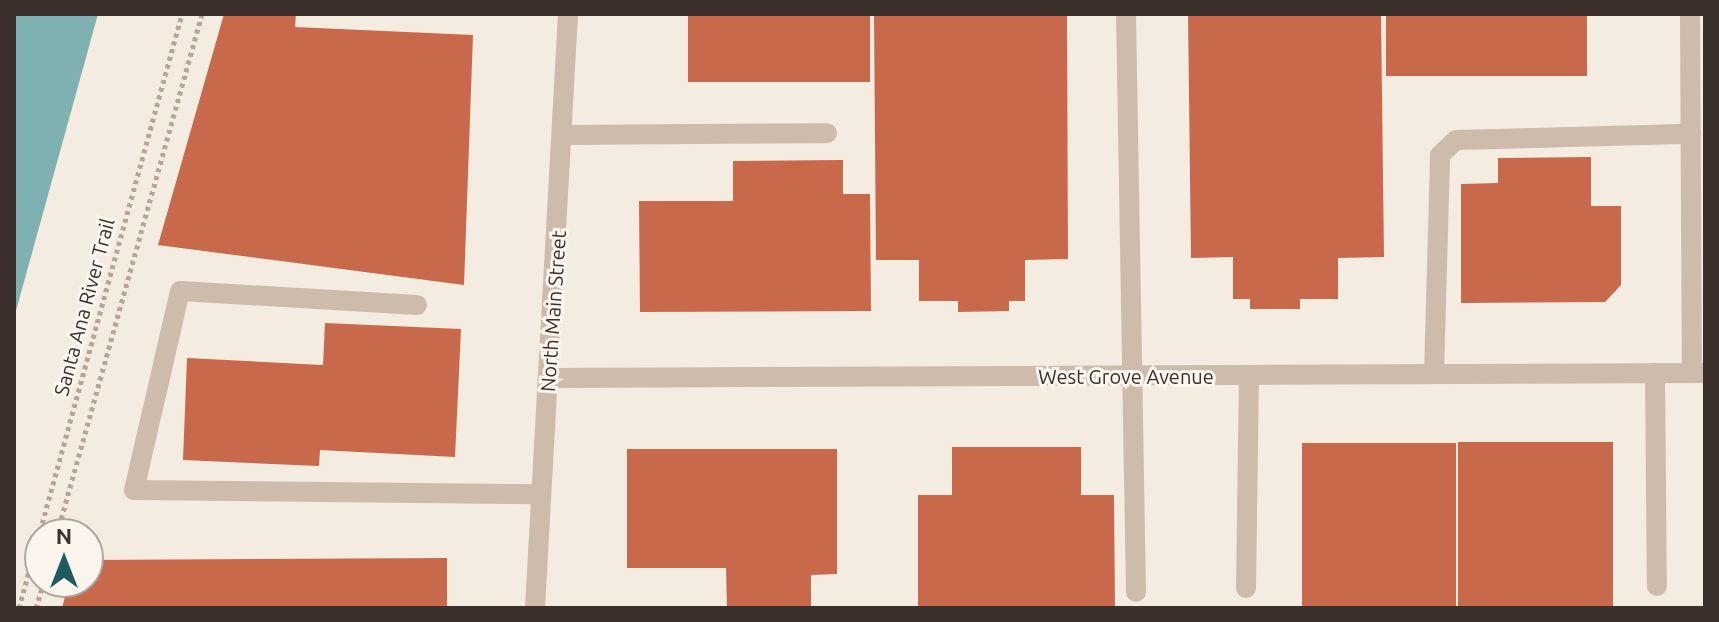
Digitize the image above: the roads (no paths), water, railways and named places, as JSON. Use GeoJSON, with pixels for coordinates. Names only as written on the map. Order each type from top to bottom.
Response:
{"type":"FeatureCollection","features":[{"type":"Feature","properties":{"kind":"street","name":"North Main Street"},"geometry":{"type":"LineString","coordinates":[[535,608],[564,135],[568,14]]}},
{"type":"Feature","properties":{"kind":"street"},"geometry":{"type":"LineString","coordinates":[[1126,14],[1136,592]]}},
{"type":"Feature","properties":{"kind":"street"},"geometry":{"type":"LineString","coordinates":[[1690,14],[1698,373]]}},
{"type":"Feature","properties":{"kind":"street"},"geometry":{"type":"LineString","coordinates":[[564,135],[827,133]]}},
{"type":"Feature","properties":{"kind":"street"},"geometry":{"type":"LineString","coordinates":[[1434,374],[1440,155],[1456,140],[1691,134]]}},
{"type":"Feature","properties":{"kind":"street"},"geometry":{"type":"LineString","coordinates":[[417,305],[180,291],[134,490],[541,494]]}},
{"type":"Feature","properties":{"kind":"street"},"geometry":{"type":"LineString","coordinates":[[1655,373],[1657,586]]}},
{"type":"Feature","properties":{"kind":"street","name":"West Grove Avenue"},"geometry":{"type":"LineString","coordinates":[[548,378],[1698,373]]}},
{"type":"Feature","properties":{"kind":"street"},"geometry":{"type":"LineString","coordinates":[[1246,588],[1249,375]]}},
{"type":"Feature","properties":{"kind":"water"},"geometry":{"type":"Polygon","coordinates":[[[14,14],[98,14],[14,318],[14,14]]]}}]}
